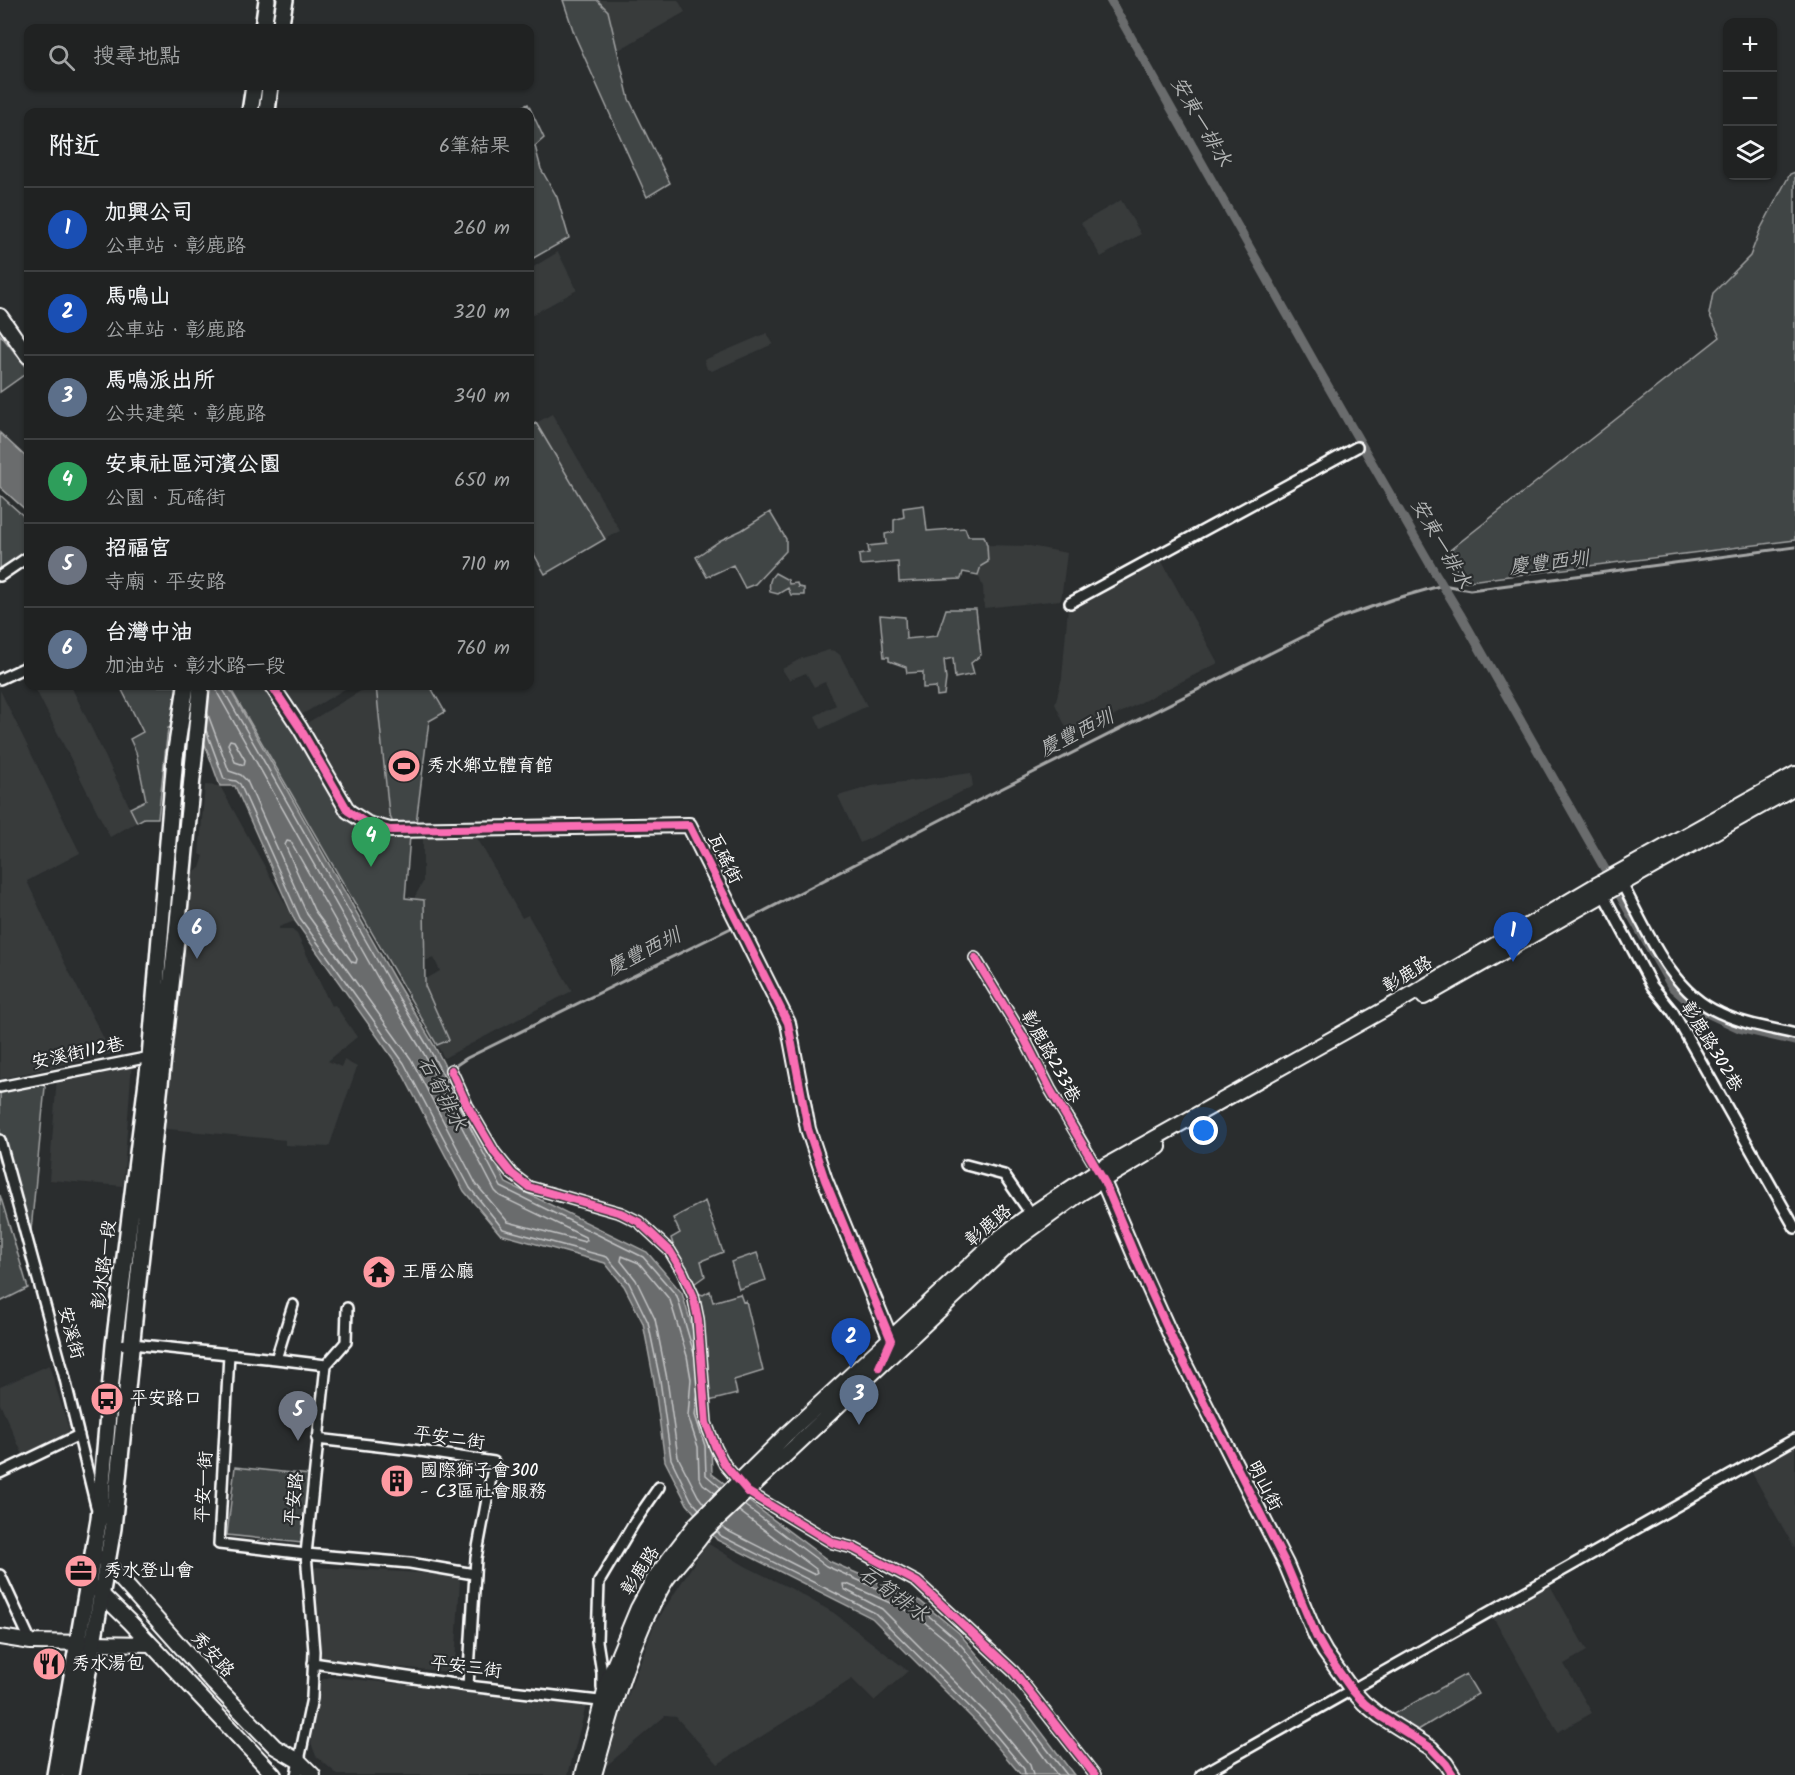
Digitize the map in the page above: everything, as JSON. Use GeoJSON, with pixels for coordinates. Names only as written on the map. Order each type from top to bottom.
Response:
{"type":"FeatureCollection","features":[{"type":"Feature","properties":{"kind":"main road"},"geometry":{"type":"LineString","coordinates":[[263,24],[267,0]]}},
{"type":"Feature","properties":{"kind":"main road"},"geometry":{"type":"LineString","coordinates":[[281,24],[285,0]]}},
{"type":"Feature","properties":{"kind":"main road"},"geometry":{"type":"LineString","coordinates":[[251,108],[253,90]]}},
{"type":"Feature","properties":{"kind":"main road"},"geometry":{"type":"LineString","coordinates":[[267,108],[270,90]]}},
{"type":"Feature","properties":{"kind":"main road","name":"彰水路一段"},"geometry":{"type":"LineString","coordinates":[[55,1775],[85,1643],[100,1594],[113,1528],[150,1162],[175,757],[188,690]]}},
{"type":"Feature","properties":{"kind":"main road","name":"彰水路一段"},"geometry":{"type":"LineString","coordinates":[[70,1775],[85,1643],[87,1580],[99,1519],[114,1345],[156,1058],[194,760],[189,690]]}},
{"type":"Feature","properties":{"kind":"street"},"geometry":{"type":"LineString","coordinates":[[0,316],[24,350]]}},
{"type":"Feature","properties":{"kind":"street"},"geometry":{"type":"LineString","coordinates":[[1070,603],[1357,447]]}},
{"type":"Feature","properties":{"kind":"street"},"geometry":{"type":"LineString","coordinates":[[0,576],[24,560]]}},
{"type":"Feature","properties":{"kind":"street"},"geometry":{"type":"LineString","coordinates":[[0,679],[24,668]]}},
{"type":"Feature","properties":{"kind":"street","name":"瓦磘街"},"geometry":{"type":"LineString","coordinates":[[275,690],[300,728],[348,812],[368,824],[390,830],[689,825],[788,1023],[808,1129],[830,1191],[891,1340]]}},
{"type":"Feature","properties":{"kind":"street"},"geometry":{"type":"LineString","coordinates":[[1794,780],[1619,879],[1662,959],[1676,979],[1698,1000],[1719,1013],[1751,1024],[1795,1034]]}},
{"type":"Feature","properties":{"kind":"street","name":"彰鹿路"},"geometry":{"type":"LineString","coordinates":[[583,1775],[608,1702],[664,1584],[705,1531],[708,1520],[879,1367],[1032,1214],[1101,1175],[1159,1146],[1619,879]]}},
{"type":"Feature","properties":{"kind":"street","name":"彰鹿路302巷"},"geometry":{"type":"LineString","coordinates":[[1601,890],[1652,986],[1672,1012],[1795,1228]]}},
{"type":"Feature","properties":{"kind":"street","name":"彰鹿路233巷"},"geometry":{"type":"LineString","coordinates":[[975,958],[1025,1040],[1050,1089],[1101,1175]]}},
{"type":"Feature","properties":{"kind":"street","name":"安溪街112巷"},"geometry":{"type":"LineString","coordinates":[[0,1087],[156,1058]]}},
{"type":"Feature","properties":{"kind":"street"},"geometry":{"type":"LineString","coordinates":[[451,1070],[467,1105],[495,1153],[512,1174],[529,1187],[621,1213],[639,1222],[670,1251],[682,1271],[695,1303],[706,1423],[725,1465],[742,1489],[833,1543],[853,1548],[917,1582],[1014,1672],[1095,1775]]}},
{"type":"Feature","properties":{"kind":"street","name":"安溪街"},"geometry":{"type":"LineString","coordinates":[[0,1140],[80,1435],[99,1519]]}},
{"type":"Feature","properties":{"kind":"street"},"geometry":{"type":"LineString","coordinates":[[966,1165],[1004,1175],[1032,1214]]}},
{"type":"Feature","properties":{"kind":"street","name":"彰鹿路"},"geometry":{"type":"LineString","coordinates":[[742,1489],[787,1434],[891,1340],[1004,1242],[1082,1193],[1101,1175]]}},
{"type":"Feature","properties":{"kind":"street","name":"明山街"},"geometry":{"type":"LineString","coordinates":[[1101,1175],[1175,1345],[1286,1564],[1325,1652],[1352,1690],[1380,1716],[1438,1754],[1453,1775]]}},
{"type":"Feature","properties":{"kind":"street"},"geometry":{"type":"LineString","coordinates":[[276,1359],[293,1305]]}},
{"type":"Feature","properties":{"kind":"street"},"geometry":{"type":"LineString","coordinates":[[114,1345],[132,1344],[326,1365],[346,1342],[347,1308]]}},
{"type":"Feature","properties":{"kind":"street"},"geometry":{"type":"LineString","coordinates":[[879,1367],[891,1340]]}},
{"type":"Feature","properties":{"kind":"street","name":"平安一街"},"geometry":{"type":"LineString","coordinates":[[229,1354],[219,1544],[410,1563],[474,1574]]}},
{"type":"Feature","properties":{"kind":"street","name":"平安路"},"geometry":{"type":"LineString","coordinates":[[298,1768],[312,1698],[313,1663],[306,1554],[326,1365]]}},
{"type":"Feature","properties":{"kind":"street"},"geometry":{"type":"LineString","coordinates":[[0,1473],[80,1435]]}},
{"type":"Feature","properties":{"kind":"street","name":"平安二街"},"geometry":{"type":"LineString","coordinates":[[317,1439],[494,1462],[474,1574],[468,1686]]}},
{"type":"Feature","properties":{"kind":"street"},"geometry":{"type":"LineString","coordinates":[[1201,1775],[1795,1439]]}},
{"type":"Feature","properties":{"kind":"street"},"geometry":{"type":"LineString","coordinates":[[608,1702],[597,1641],[599,1582],[634,1522],[659,1486]]}},
{"type":"Feature","properties":{"kind":"street"},"geometry":{"type":"LineString","coordinates":[[99,1519],[113,1528]]}},
{"type":"Feature","properties":{"kind":"street","name":"秀安路"},"geometry":{"type":"LineString","coordinates":[[93,1549],[214,1684],[275,1747],[298,1768],[314,1775]]}},
{"type":"Feature","properties":{"kind":"street"},"geometry":{"type":"LineString","coordinates":[[0,1575],[31,1642]]}},
{"type":"Feature","properties":{"kind":"street","name":"秀安路"},"geometry":{"type":"LineString","coordinates":[[87,1580],[274,1775]]}},
{"type":"Feature","properties":{"kind":"street"},"geometry":{"type":"LineString","coordinates":[[0,1637],[31,1642],[150,1644]]}},
{"type":"Feature","properties":{"kind":"street","name":"平安三街"},"geometry":{"type":"LineString","coordinates":[[313,1663],[468,1686],[608,1702]]}},
{"type":"Feature","properties":{"kind":"street","name":"彰鹿路"},"geometry":{"type":"LineString","coordinates":[[594,1775],[608,1702]]}},
{"type":"Feature","properties":{"kind":"shaded area"},"geometry":{"type":"Polygon","coordinates":[[[563,0],[597,0],[608,11],[629,99],[670,183],[647,197],[575,36],[563,0]]]}},
{"type":"Feature","properties":{"kind":"shaded area"},"geometry":{"type":"Polygon","coordinates":[[[597,0],[678,0],[685,12],[617,51],[597,0]]]}},
{"type":"Feature","properties":{"kind":"shaded area"},"geometry":{"type":"Polygon","coordinates":[[[534,117],[544,138],[535,146],[541,169],[557,197],[569,238],[534,258],[534,117]]]}},
{"type":"Feature","properties":{"kind":"shaded area"},"geometry":{"type":"Polygon","coordinates":[[[1795,172],[1795,540],[1461,582],[1450,550],[1720,337],[1709,314],[1713,293],[1750,256],[1760,230],[1790,174],[1795,172]]]}},
{"type":"Feature","properties":{"kind":"shaded area"},"geometry":{"type":"Polygon","coordinates":[[[1121,200],[1141,234],[1101,257],[1081,223],[1121,200]]]}},
{"type":"Feature","properties":{"kind":"shaded area"},"geometry":{"type":"Polygon","coordinates":[[[558,252],[577,290],[534,314],[534,267],[558,252]]]}},
{"type":"Feature","properties":{"kind":"shaded area"},"geometry":{"type":"Polygon","coordinates":[[[767,333],[773,344],[712,371],[707,369],[704,360],[767,333]]]}},
{"type":"Feature","properties":{"kind":"shaded area"},"geometry":{"type":"Polygon","coordinates":[[[0,334],[24,364],[24,375],[0,392],[0,334]]]}},
{"type":"Feature","properties":{"kind":"shaded area"},"geometry":{"type":"Polygon","coordinates":[[[552,414],[620,531],[605,539],[536,423],[552,414]]]}},
{"type":"Feature","properties":{"kind":"shaded area"},"geometry":{"type":"Polygon","coordinates":[[[536,423],[605,539],[545,574],[534,554],[534,424],[536,423]]]}},
{"type":"Feature","properties":{"kind":"shaded area"},"geometry":{"type":"Polygon","coordinates":[[[0,495],[24,516],[24,556],[0,572],[0,495]]]}},
{"type":"Feature","properties":{"kind":"shaded area"},"geometry":{"type":"Polygon","coordinates":[[[924,505],[927,531],[965,528],[968,536],[984,536],[988,562],[981,566],[978,575],[963,572],[961,579],[899,582],[898,562],[860,565],[859,555],[869,553],[868,546],[886,544],[885,534],[894,532],[894,520],[904,517],[903,508],[924,505]]]}},
{"type":"Feature","properties":{"kind":"shaded area"},"geometry":{"type":"Polygon","coordinates":[[[770,512],[786,539],[786,551],[755,584],[745,588],[733,565],[707,577],[696,557],[770,512]]]}},
{"type":"Feature","properties":{"kind":"shaded area"},"geometry":{"type":"Polygon","coordinates":[[[987,545],[1030,546],[1067,553],[1061,600],[984,608],[983,587],[978,575],[981,566],[988,562],[987,545]]]}},
{"type":"Feature","properties":{"kind":"shaded area"},"geometry":{"type":"Polygon","coordinates":[[[1160,558],[1218,663],[1071,738],[1055,704],[1062,678],[1068,607],[1160,558]]]}},
{"type":"Feature","properties":{"kind":"shaded area"},"geometry":{"type":"Polygon","coordinates":[[[775,573],[788,580],[789,584],[797,583],[798,587],[804,588],[804,595],[791,595],[788,588],[778,594],[770,592],[770,582],[775,573]]]}},
{"type":"Feature","properties":{"kind":"shaded area"},"geometry":{"type":"Polygon","coordinates":[[[946,609],[976,609],[981,655],[971,663],[974,674],[955,678],[953,658],[944,660],[946,679],[944,695],[937,696],[936,687],[923,688],[923,672],[907,673],[906,667],[889,661],[889,657],[884,657],[880,615],[905,617],[906,639],[937,636],[946,609]]]}},
{"type":"Feature","properties":{"kind":"shaded area"},"geometry":{"type":"Polygon","coordinates":[[[829,650],[840,655],[867,706],[821,729],[815,716],[836,705],[825,682],[814,687],[806,673],[789,680],[782,669],[802,658],[829,650]]]}},
{"type":"Feature","properties":{"kind":"shaded area"},"geometry":{"type":"Polygon","coordinates":[[[0,690],[80,853],[27,881],[64,962],[112,1054],[0,1079],[0,690]]]}},
{"type":"Feature","properties":{"kind":"shaded area"},"geometry":{"type":"Polygon","coordinates":[[[36,690],[73,690],[137,822],[110,837],[36,690]]]}},
{"type":"Feature","properties":{"kind":"shaded area"},"geometry":{"type":"Polygon","coordinates":[[[122,690],[183,690],[179,725],[168,728],[158,818],[144,818],[137,822],[130,808],[146,800],[136,752],[130,739],[143,732],[122,690]]]}},
{"type":"Feature","properties":{"kind":"shaded area"},"geometry":{"type":"Polygon","coordinates":[[[231,690],[269,690],[342,811],[410,836],[405,898],[424,900],[425,986],[449,1040],[437,1045],[231,690]]]}},
{"type":"Feature","properties":{"kind":"shaded area"},"geometry":{"type":"Polygon","coordinates":[[[279,690],[343,690],[296,718],[279,690]]]}},
{"type":"Feature","properties":{"kind":"shaded area"},"geometry":{"type":"Polygon","coordinates":[[[362,690],[376,690],[389,814],[393,823],[383,823],[356,816],[300,727],[362,690]]]}},
{"type":"Feature","properties":{"kind":"shaded area","name":"秀水鄉立體育館"},"geometry":{"type":"Polygon","coordinates":[[[376,690],[432,690],[445,712],[429,721],[416,823],[393,823],[389,814],[376,690]]]}},
{"type":"Feature","properties":{"kind":"shaded area"},"geometry":{"type":"Polygon","coordinates":[[[971,773],[973,786],[860,843],[838,796],[872,786],[971,773]]]}},
{"type":"Feature","properties":{"kind":"shaded area"},"geometry":{"type":"Polygon","coordinates":[[[205,785],[220,786],[295,921],[279,929],[291,929],[297,934],[331,1006],[335,1005],[357,1037],[328,1061],[341,1067],[344,1060],[357,1067],[329,1147],[285,1145],[285,1140],[157,1128],[187,874],[200,868],[204,856],[199,854],[205,785]]]}},
{"type":"Feature","properties":{"kind":"shaded area"},"geometry":{"type":"Polygon","coordinates":[[[475,834],[522,918],[528,915],[572,991],[444,1058],[406,990],[440,971],[434,958],[424,961],[418,949],[415,896],[423,882],[423,837],[475,834]]]}},
{"type":"Feature","properties":{"kind":"shaded area"},"geometry":{"type":"Polygon","coordinates":[[[132,1062],[123,1186],[49,1180],[57,1076],[132,1062]]]}},
{"type":"Feature","properties":{"kind":"shaded area"},"geometry":{"type":"Polygon","coordinates":[[[39,1080],[45,1087],[31,1230],[27,1228],[0,1134],[0,1090],[39,1080]]]}},
{"type":"Feature","properties":{"kind":"shaded area"},"geometry":{"type":"Polygon","coordinates":[[[0,1195],[28,1288],[0,1302],[0,1195]]]}},
{"type":"Feature","properties":{"kind":"shaded area"},"geometry":{"type":"Polygon","coordinates":[[[705,1201],[723,1252],[701,1261],[705,1276],[691,1286],[680,1266],[671,1238],[680,1233],[673,1218],[705,1201]]]}},
{"type":"Feature","properties":{"kind":"shaded area"},"geometry":{"type":"Polygon","coordinates":[[[757,1253],[766,1280],[739,1289],[731,1262],[757,1253]]]}},
{"type":"Feature","properties":{"kind":"shaded area"},"geometry":{"type":"Polygon","coordinates":[[[692,1291],[703,1295],[710,1291],[713,1302],[740,1294],[743,1302],[746,1301],[763,1371],[734,1380],[737,1394],[705,1402],[692,1291]]]}},
{"type":"Feature","properties":{"kind":"shaded area"},"geometry":{"type":"Polygon","coordinates":[[[49,1365],[69,1429],[67,1435],[23,1455],[0,1404],[0,1387],[49,1365]]]}},
{"type":"Feature","properties":{"kind":"shaded area"},"geometry":{"type":"Polygon","coordinates":[[[1795,1439],[1795,1549],[1748,1466],[1795,1439]]]}},
{"type":"Feature","properties":{"kind":"shaded area"},"geometry":{"type":"Polygon","coordinates":[[[235,1467],[310,1475],[302,1543],[227,1535],[235,1467]]]}},
{"type":"Feature","properties":{"kind":"shaded area"},"geometry":{"type":"Polygon","coordinates":[[[707,1543],[834,1613],[908,1671],[874,1701],[852,1679],[718,1764],[676,1717],[665,1716],[605,1767],[609,1746],[654,1625],[707,1543]]]}},
{"type":"Feature","properties":{"kind":"shaded area"},"geometry":{"type":"Polygon","coordinates":[[[316,1567],[456,1575],[460,1581],[455,1664],[451,1672],[320,1660],[312,1571],[316,1567]]]}},
{"type":"Feature","properties":{"kind":"shaded area"},"geometry":{"type":"Polygon","coordinates":[[[1547,1580],[1587,1651],[1564,1664],[1592,1713],[1558,1732],[1490,1612],[1547,1580]]]}},
{"type":"Feature","properties":{"kind":"shaded area"},"geometry":{"type":"Polygon","coordinates":[[[1466,1674],[1478,1694],[1413,1733],[1388,1717],[1466,1674]]]}},
{"type":"Feature","properties":{"kind":"shaded area"},"geometry":{"type":"Polygon","coordinates":[[[330,1677],[587,1702],[568,1775],[338,1775],[316,1756],[311,1743],[317,1685],[321,1680],[330,1677]]]}},
{"type":"Feature","properties":{"kind":"water"},"geometry":{"type":"Polygon","coordinates":[[[0,433],[24,455],[24,508],[0,487],[0,433]]]}},
{"type":"Feature","properties":{"kind":"water","name":"石筍排水"},"geometry":{"type":"Polygon","coordinates":[[[185,690],[230,690],[435,1047],[506,1183],[647,1252],[682,1293],[700,1354],[711,1445],[712,1474],[829,1561],[920,1601],[959,1633],[1031,1718],[1074,1775],[1021,1775],[979,1725],[872,1618],[717,1540],[687,1504],[665,1461],[643,1323],[624,1286],[605,1263],[500,1234],[464,1191],[399,1067],[295,921],[235,786],[220,786],[185,690]]]}},
{"type":"Feature","properties":{"kind":"waterway","name":"安東一排水"},"geometry":{"type":"LineString","coordinates":[[1110,0],[1672,987],[1696,1008],[1739,1028],[1795,1041]]}},
{"type":"Feature","properties":{"kind":"waterway","name":"慶豐西圳"},"geometry":{"type":"LineString","coordinates":[[741,923],[1342,617],[1443,585],[1470,590],[1795,547]]}},
{"type":"Feature","properties":{"kind":"waterway","name":"慶豐西圳"},"geometry":{"type":"LineString","coordinates":[[452,1068],[467,1058],[735,926]]}},
{"type":"Feature","properties":{"kind":"cycle path"},"geometry":{"type":"LineString","coordinates":[[275,690],[300,728],[348,811],[368,824],[390,830],[689,825],[788,1023],[808,1129],[825,1180],[891,1340],[879,1367]]}},
{"type":"Feature","properties":{"kind":"cycle path"},"geometry":{"type":"LineString","coordinates":[[975,958],[1025,1040],[1050,1089],[1104,1181],[1175,1345],[1286,1564],[1325,1652],[1364,1703],[1380,1716],[1431,1748],[1453,1775]]}},
{"type":"Feature","properties":{"kind":"cycle path"},"geometry":{"type":"LineString","coordinates":[[451,1070],[467,1105],[495,1153],[512,1174],[529,1187],[621,1213],[639,1222],[670,1251],[693,1295],[698,1319],[706,1423],[725,1465],[748,1492],[833,1543],[853,1548],[917,1582],[1014,1672],[1095,1775]]}},
{"type":"Feature","properties":{"kind":"place","name":"秀水鄉立體育館"},"geometry":{"type":"Point","coordinates":[404,766]}},
{"type":"Feature","properties":{"kind":"place","name":"安東社區河濱公園"},"geometry":{"type":"Point","coordinates":[371,867]}},
{"type":"Feature","properties":{"kind":"place","name":"台灣中油"},"geometry":{"type":"Point","coordinates":[197,959]}},
{"type":"Feature","properties":{"kind":"place","name":"加興公司"},"geometry":{"type":"Point","coordinates":[1513,962]}},
{"type":"Feature","properties":{"kind":"place","name":"王厝公廳"},"geometry":{"type":"Point","coordinates":[379,1272]}},
{"type":"Feature","properties":{"kind":"place","name":"馬鳴山"},"geometry":{"type":"Point","coordinates":[851,1368]}},
{"type":"Feature","properties":{"kind":"place","name":"平安路口"},"geometry":{"type":"Point","coordinates":[107,1399]}},
{"type":"Feature","properties":{"kind":"place","name":"馬鳴派出所"},"geometry":{"type":"Point","coordinates":[859,1425]}},
{"type":"Feature","properties":{"kind":"place","name":"招福宮"},"geometry":{"type":"Point","coordinates":[298,1441]}},
{"type":"Feature","properties":{"kind":"place","name":"國際獅子會300 - C3區社會服務"},"geometry":{"type":"Point","coordinates":[397,1481]}},
{"type":"Feature","properties":{"kind":"place","name":"秀水登山會"},"geometry":{"type":"Point","coordinates":[81,1571]}},
{"type":"Feature","properties":{"kind":"place","name":"秀水湯包"},"geometry":{"type":"Point","coordinates":[49,1664]}}]}
